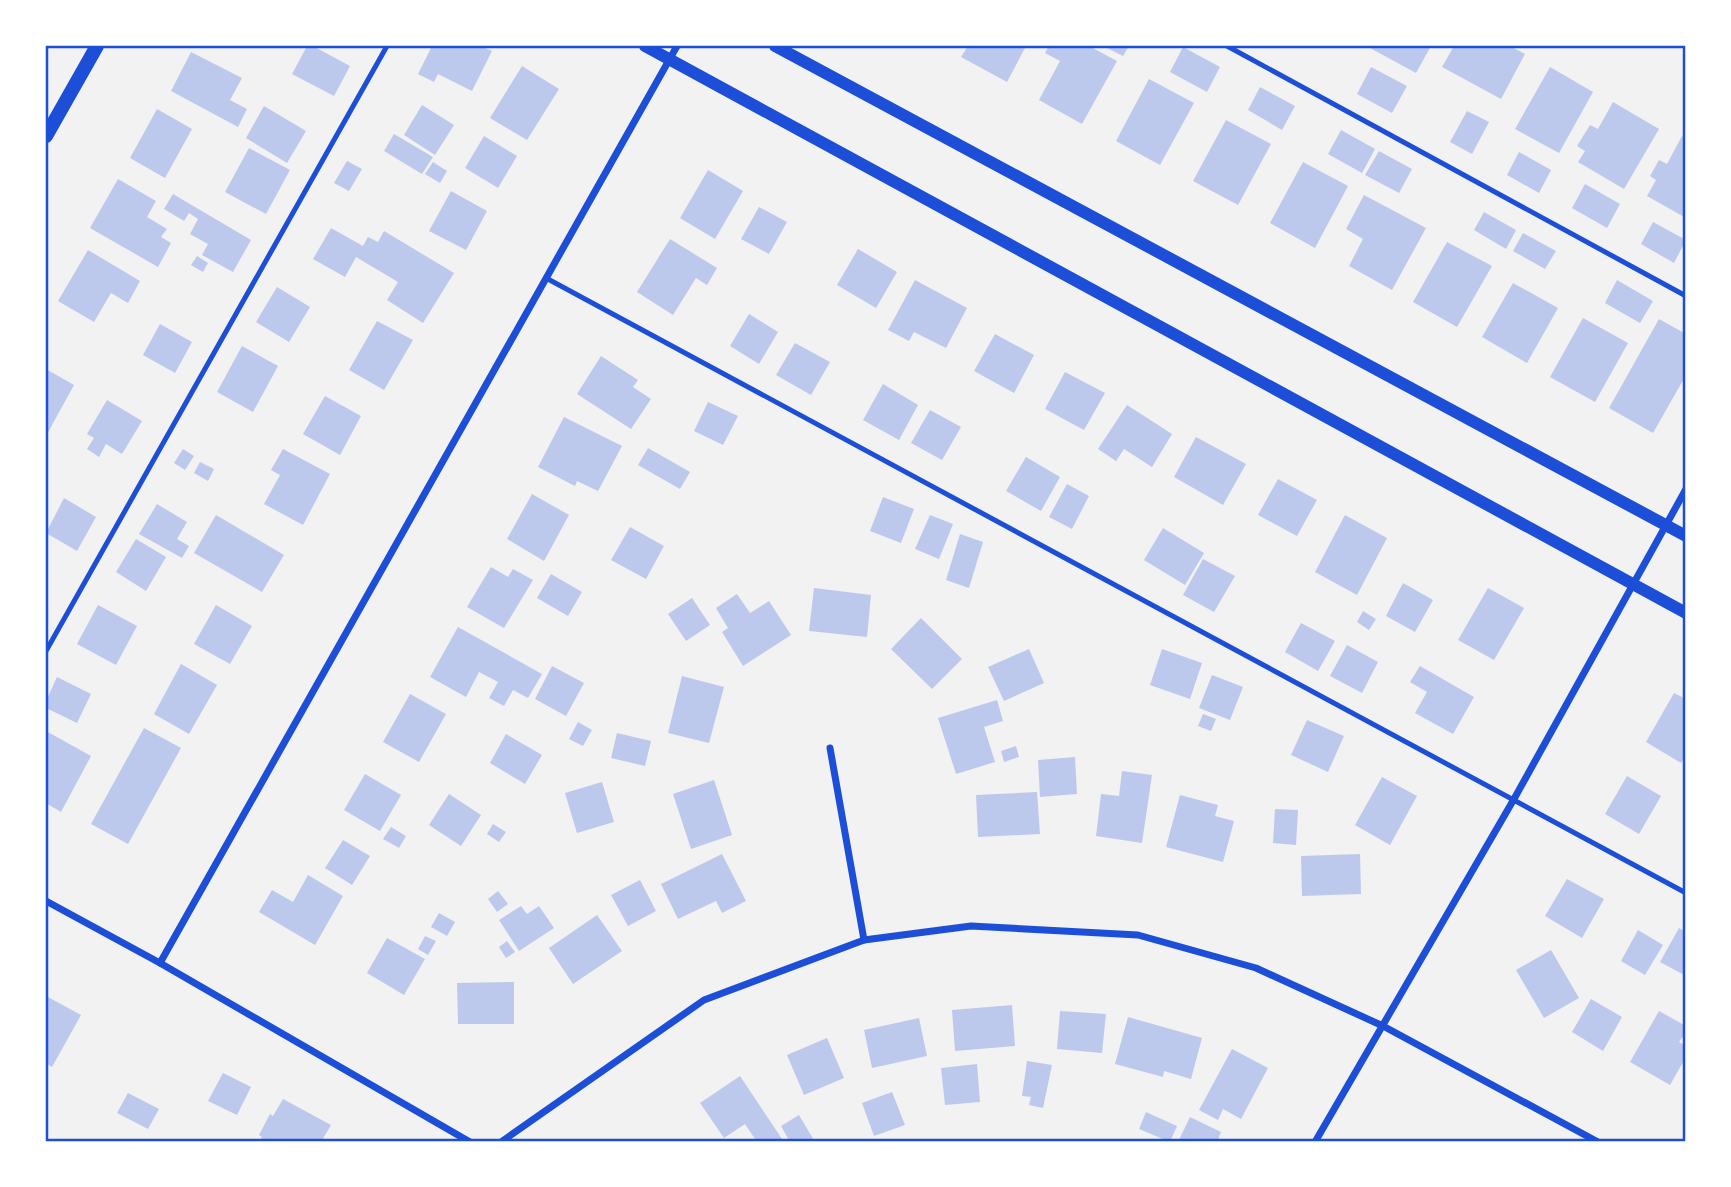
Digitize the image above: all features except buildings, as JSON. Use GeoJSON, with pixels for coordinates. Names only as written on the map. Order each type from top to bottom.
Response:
{"type":"FeatureCollection","features":[{"type":"Feature","properties":{"kind":"main road"},"geometry":{"type":"LineString","coordinates":[[46,136],[97,46]]}},
{"type":"Feature","properties":{"kind":"street"},"geometry":{"type":"LineString","coordinates":[[645,46],[1685,613]]}},
{"type":"Feature","properties":{"kind":"street"},"geometry":{"type":"LineString","coordinates":[[160,963],[677,46]]}},
{"type":"Feature","properties":{"kind":"street"},"geometry":{"type":"LineString","coordinates":[[775,46],[1685,536]]}},
{"type":"Feature","properties":{"kind":"street"},"geometry":{"type":"LineString","coordinates":[[1315,1142],[1514,799],[1685,489]]}},
{"type":"Feature","properties":{"kind":"street"},"geometry":{"type":"LineString","coordinates":[[830,748],[864,940]]}},
{"type":"Feature","properties":{"kind":"street"},"geometry":{"type":"LineString","coordinates":[[46,901],[160,963],[470,1142]]}},
{"type":"Feature","properties":{"kind":"street"},"geometry":{"type":"LineString","coordinates":[[500,1142],[704,1000],[864,940],[971,926],[1138,935],[1256,968],[1383,1026],[1598,1142]]}},
{"type":"Feature","properties":{"kind":"lane"},"geometry":{"type":"LineString","coordinates":[[46,651],[387,46]]}},
{"type":"Feature","properties":{"kind":"lane"},"geometry":{"type":"LineString","coordinates":[[1227,46],[1685,296]]}},
{"type":"Feature","properties":{"kind":"lane"},"geometry":{"type":"LineString","coordinates":[[546,278],[1514,799],[1685,894]]}}]}
